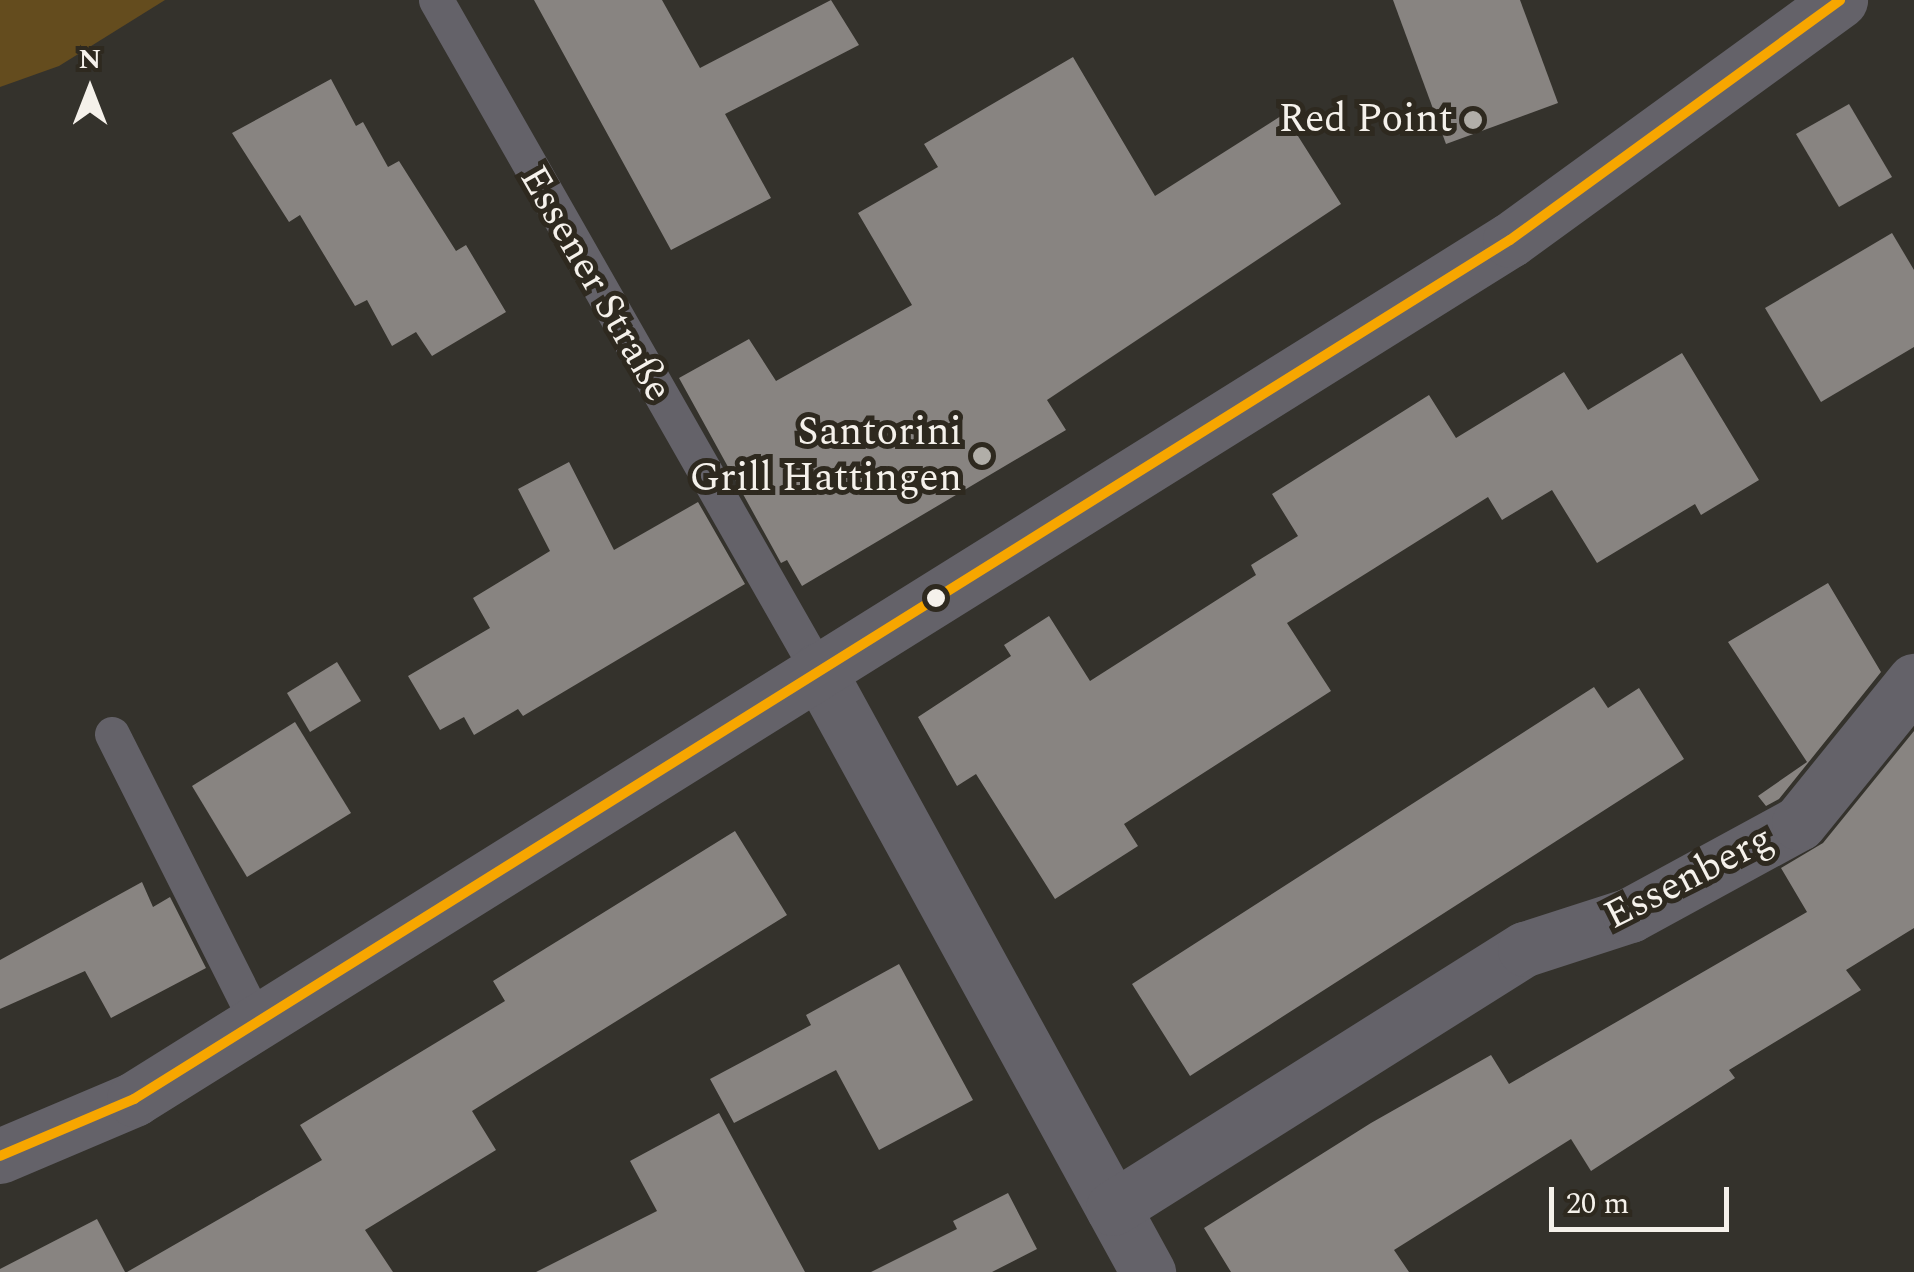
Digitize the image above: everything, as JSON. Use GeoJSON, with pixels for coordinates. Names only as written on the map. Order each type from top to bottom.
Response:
{"type":"FeatureCollection","features":[{"type":"Feature","properties":{"kind":"street"},"geometry":{"type":"LineString","coordinates":[[0,1156],[134,1099],[1510,240],[1840,0]]}},
{"type":"Feature","properties":{"kind":"street"},"geometry":{"type":"LineString","coordinates":[[818,670],[1148,1272]]}},
{"type":"Feature","properties":{"kind":"street","name":"Essenberg"},"geometry":{"type":"LineString","coordinates":[[1113,1208],[1525,949],[1630,915],[1799,823],[1914,681]]}},
{"type":"Feature","properties":{"kind":"lane","name":"Essener Straße"},"geometry":{"type":"LineString","coordinates":[[436,0],[818,670]]}},
{"type":"Feature","properties":{"kind":"lane"},"geometry":{"type":"LineString","coordinates":[[112,734],[257,1022]]}},
{"type":"Feature","properties":{"kind":"shaded area"},"geometry":{"type":"Polygon","coordinates":[[[0,0],[165,0],[59,66],[0,87],[0,0]]]}},
{"type":"Feature","properties":{"kind":"building"},"geometry":{"type":"Polygon","coordinates":[[[534,0],[662,0],[700,68],[831,0],[859,45],[725,114],[771,198],[671,250],[534,0]]]}},
{"type":"Feature","properties":{"kind":"building"},"geometry":{"type":"Polygon","coordinates":[[[1393,0],[1520,0],[1558,103],[1446,144],[1393,0]]]}},
{"type":"Feature","properties":{"kind":"building"},"geometry":{"type":"Polygon","coordinates":[[[1073,57],[1155,196],[1284,114],[1341,204],[1047,400],[1066,430],[802,586],[787,560],[781,563],[679,378],[749,339],[776,381],[912,305],[858,213],[938,167],[924,144],[1073,57]]]}},
{"type":"Feature","properties":{"kind":"building"},"geometry":{"type":"Polygon","coordinates":[[[331,79],[356,126],[363,122],[388,167],[399,161],[456,251],[466,245],[506,312],[432,356],[416,332],[392,346],[367,300],[355,306],[300,215],[289,222],[232,133],[331,79]]]}},
{"type":"Feature","properties":{"kind":"building"},"geometry":{"type":"Polygon","coordinates":[[[1849,104],[1892,177],[1839,207],[1796,134],[1849,104]]]}},
{"type":"Feature","properties":{"kind":"building"},"geometry":{"type":"Polygon","coordinates":[[[1892,233],[1914,270],[1914,347],[1821,402],[1765,308],[1892,233]]]}},
{"type":"Feature","properties":{"kind":"building"},"geometry":{"type":"Polygon","coordinates":[[[1682,353],[1759,480],[1701,515],[1695,504],[1597,563],[1552,490],[1502,520],[1488,497],[1287,623],[1331,691],[1124,824],[1138,846],[1055,899],[976,774],[957,786],[918,717],[1011,656],[1004,645],[1049,616],[1090,681],[1256,575],[1251,565],[1298,536],[1272,494],[1429,395],[1456,438],[1564,372],[1588,410],[1682,353]]]}},
{"type":"Feature","properties":{"kind":"building"},"geometry":{"type":"Polygon","coordinates":[[[569,462],[614,550],[698,502],[745,584],[523,716],[518,709],[474,735],[464,717],[440,730],[408,676],[490,628],[473,598],[550,551],[518,489],[569,462]]]}},
{"type":"Feature","properties":{"kind":"building"},"geometry":{"type":"Polygon","coordinates":[[[1828,583],[1881,672],[1779,799],[1766,806],[1758,796],[1807,762],[1728,642],[1828,583]]]}},
{"type":"Feature","properties":{"kind":"building"},"geometry":{"type":"Polygon","coordinates":[[[337,662],[361,701],[310,732],[287,693],[337,662]]]}},
{"type":"Feature","properties":{"kind":"building"},"geometry":{"type":"Polygon","coordinates":[[[1594,687],[1608,708],[1639,688],[1684,759],[1190,1076],[1132,984],[1594,687]]]}},
{"type":"Feature","properties":{"kind":"building"},"geometry":{"type":"Polygon","coordinates":[[[295,722],[351,813],[247,877],[192,786],[295,722]]]}},
{"type":"Feature","properties":{"kind":"building"},"geometry":{"type":"Polygon","coordinates":[[[1914,731],[1914,928],[1846,970],[1861,990],[1729,1070],[1735,1078],[1591,1171],[1571,1139],[1394,1250],[1409,1272],[1231,1272],[1204,1228],[1371,1123],[1491,1055],[1509,1084],[1807,912],[1781,868],[1823,843],[1914,731]]]}},
{"type":"Feature","properties":{"kind":"building"},"geometry":{"type":"Polygon","coordinates":[[[735,831],[787,915],[472,1111],[496,1150],[365,1230],[393,1272],[127,1272],[322,1160],[300,1125],[505,1001],[493,981],[735,831]]]}},
{"type":"Feature","properties":{"kind":"building"},"geometry":{"type":"Polygon","coordinates":[[[142,882],[153,907],[170,897],[206,968],[111,1018],[85,971],[0,1009],[0,960],[142,882]]]}},
{"type":"Feature","properties":{"kind":"building"},"geometry":{"type":"Polygon","coordinates":[[[899,964],[973,1100],[879,1150],[836,1070],[734,1123],[710,1079],[811,1025],[806,1015],[899,964]]]}},
{"type":"Feature","properties":{"kind":"building"},"geometry":{"type":"Polygon","coordinates":[[[719,1113],[805,1272],[536,1272],[657,1211],[630,1161],[719,1113]]]}},
{"type":"Feature","properties":{"kind":"building"},"geometry":{"type":"Polygon","coordinates":[[[1008,1193],[1037,1249],[992,1272],[871,1272],[957,1229],[953,1221],[1008,1193]]]}},
{"type":"Feature","properties":{"kind":"building"},"geometry":{"type":"Polygon","coordinates":[[[97,1219],[125,1272],[0,1272],[0,1269],[97,1219]]]}},
{"type":"Feature","properties":{"kind":"transit line"},"geometry":{"type":"LineString","coordinates":[[0,1156],[134,1099],[1510,240],[1840,0]]}},
{"type":"Feature","properties":{"kind":"place","name":"Red Point"},"geometry":{"type":"Point","coordinates":[1473,120]}},
{"type":"Feature","properties":{"kind":"place","name":"Santorini Grill Hattingen"},"geometry":{"type":"Point","coordinates":[982,456]}}]}
